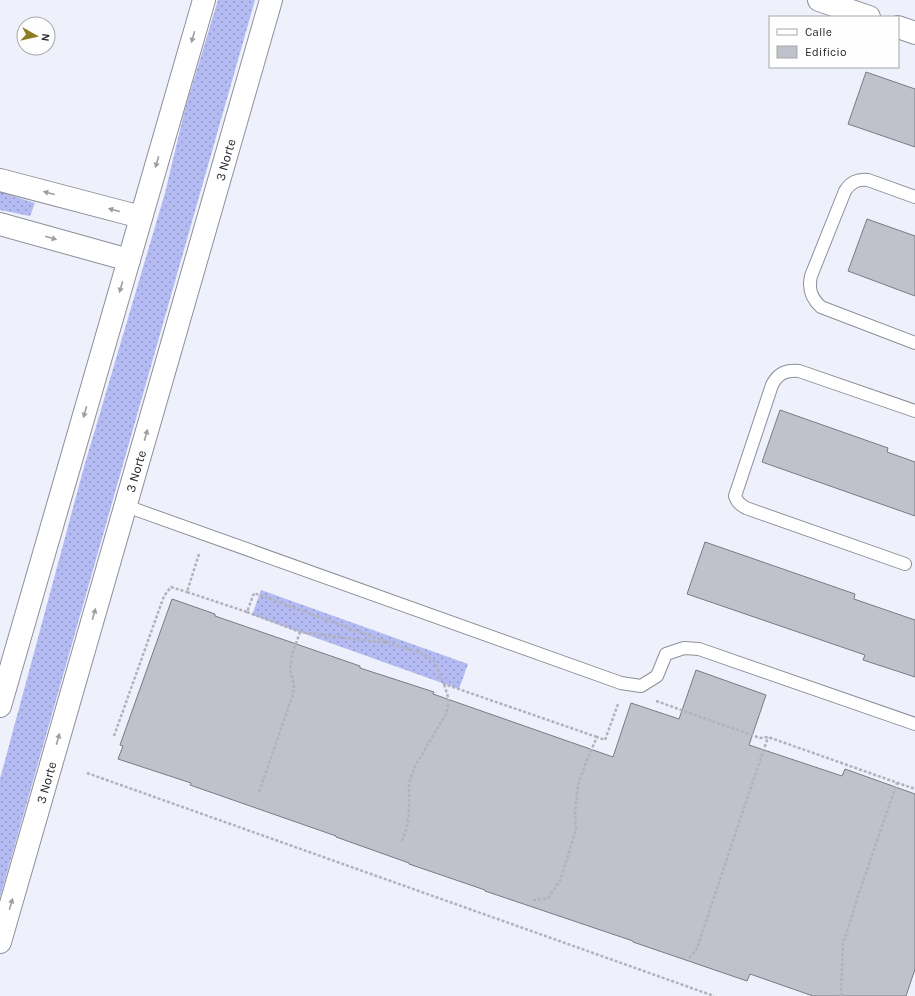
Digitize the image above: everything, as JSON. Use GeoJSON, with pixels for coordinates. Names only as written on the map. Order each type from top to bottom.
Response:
{"type":"FeatureCollection","features":[{"type":"Feature","properties":{"kind":"street"},"geometry":{"type":"LineString","coordinates":[[1,702],[204,0]]}},
{"type":"Feature","properties":{"kind":"street","name":"3 Norte"},"geometry":{"type":"LineString","coordinates":[[0,942],[271,0]]}},
{"type":"Feature","properties":{"kind":"street"},"geometry":{"type":"LineString","coordinates":[[819,0],[866,16]]}},
{"type":"Feature","properties":{"kind":"street"},"geometry":{"type":"LineString","coordinates":[[899,27],[915,33]]}},
{"type":"Feature","properties":{"kind":"street"},"geometry":{"type":"LineString","coordinates":[[0,180],[141,218]]}},
{"type":"Feature","properties":{"kind":"street"},"geometry":{"type":"LineString","coordinates":[[0,224],[129,260]]}},
{"type":"Feature","properties":{"kind":"lane"},"geometry":{"type":"LineString","coordinates":[[915,196],[868,180],[861,179],[848,185],[811,276],[809,286],[811,295],[815,302],[821,307],[915,343]]}},
{"type":"Feature","properties":{"kind":"lane"},"geometry":{"type":"LineString","coordinates":[[905,564],[740,506],[735,496],[772,384],[776,377],[783,372],[791,370],[799,371],[915,411]]}},
{"type":"Feature","properties":{"kind":"lane"},"geometry":{"type":"LineString","coordinates":[[126,506],[625,687],[641,686],[657,676],[666,654],[684,648],[699,648],[915,724]]}},
{"type":"Feature","properties":{"kind":"path"},"geometry":{"type":"LineString","coordinates":[[187,592],[205,534]]}},
{"type":"Feature","properties":{"kind":"path"},"geometry":{"type":"LineString","coordinates":[[114,736],[164,596],[171,587],[247,612],[300,632],[390,643]]}},
{"type":"Feature","properties":{"kind":"path"},"geometry":{"type":"LineString","coordinates":[[247,612],[254,593],[421,653],[435,662],[449,700],[446,714],[415,766],[409,783],[409,812],[407,827],[402,841]]}},
{"type":"Feature","properties":{"kind":"path"},"geometry":{"type":"LineString","coordinates":[[259,792],[292,694],[294,684],[290,670],[292,655],[300,632]]}},
{"type":"Feature","properties":{"kind":"path"},"geometry":{"type":"LineString","coordinates":[[444,684],[605,740],[625,687],[760,738],[768,737],[915,789]]}},
{"type":"Feature","properties":{"kind":"path"},"geometry":{"type":"LineString","coordinates":[[533,900],[548,898],[560,881],[576,830],[575,812],[578,785],[597,737]]}},
{"type":"Feature","properties":{"kind":"path"},"geometry":{"type":"LineString","coordinates":[[689,958],[695,952],[698,945],[768,737]]}},
{"type":"Feature","properties":{"kind":"path"},"geometry":{"type":"LineString","coordinates":[[87,773],[714,996]]}},
{"type":"Feature","properties":{"kind":"path"},"geometry":{"type":"LineString","coordinates":[[841,996],[843,944],[897,783]]}},
{"type":"Feature","properties":{"kind":"shaded area"},"geometry":{"type":"Polygon","coordinates":[[[218,0],[255,0],[0,897],[0,779],[84,467],[165,193],[185,109],[218,0]]]}},
{"type":"Feature","properties":{"kind":"shaded area"},"geometry":{"type":"Polygon","coordinates":[[[0,192],[35,203],[30,216],[0,210],[0,192]]]}},
{"type":"Feature","properties":{"kind":"shaded area"},"geometry":{"type":"Polygon","coordinates":[[[261,590],[468,664],[459,689],[252,615],[261,590]]]}},
{"type":"Feature","properties":{"kind":"building"},"geometry":{"type":"Polygon","coordinates":[[[866,72],[915,89],[915,147],[848,124],[866,72]]]}},
{"type":"Feature","properties":{"kind":"building"},"geometry":{"type":"Polygon","coordinates":[[[867,219],[915,236],[915,296],[848,271],[867,219]]]}},
{"type":"Feature","properties":{"kind":"building"},"geometry":{"type":"Polygon","coordinates":[[[780,410],[888,448],[887,452],[915,462],[915,516],[762,462],[780,410]]]}},
{"type":"Feature","properties":{"kind":"building"},"geometry":{"type":"Polygon","coordinates":[[[705,542],[855,594],[854,599],[915,620],[915,677],[863,660],[865,655],[687,594],[705,542]]]}},
{"type":"Feature","properties":{"kind":"building"},"geometry":{"type":"Polygon","coordinates":[[[172,599],[215,614],[215,616],[360,666],[360,668],[434,692],[433,694],[613,757],[631,703],[679,719],[696,670],[766,695],[749,745],[842,776],[845,769],[915,794],[915,969],[906,996],[813,996],[750,974],[747,981],[485,891],[336,836],[190,785],[191,783],[118,759],[123,746],[120,745],[172,599]]]}}]}
